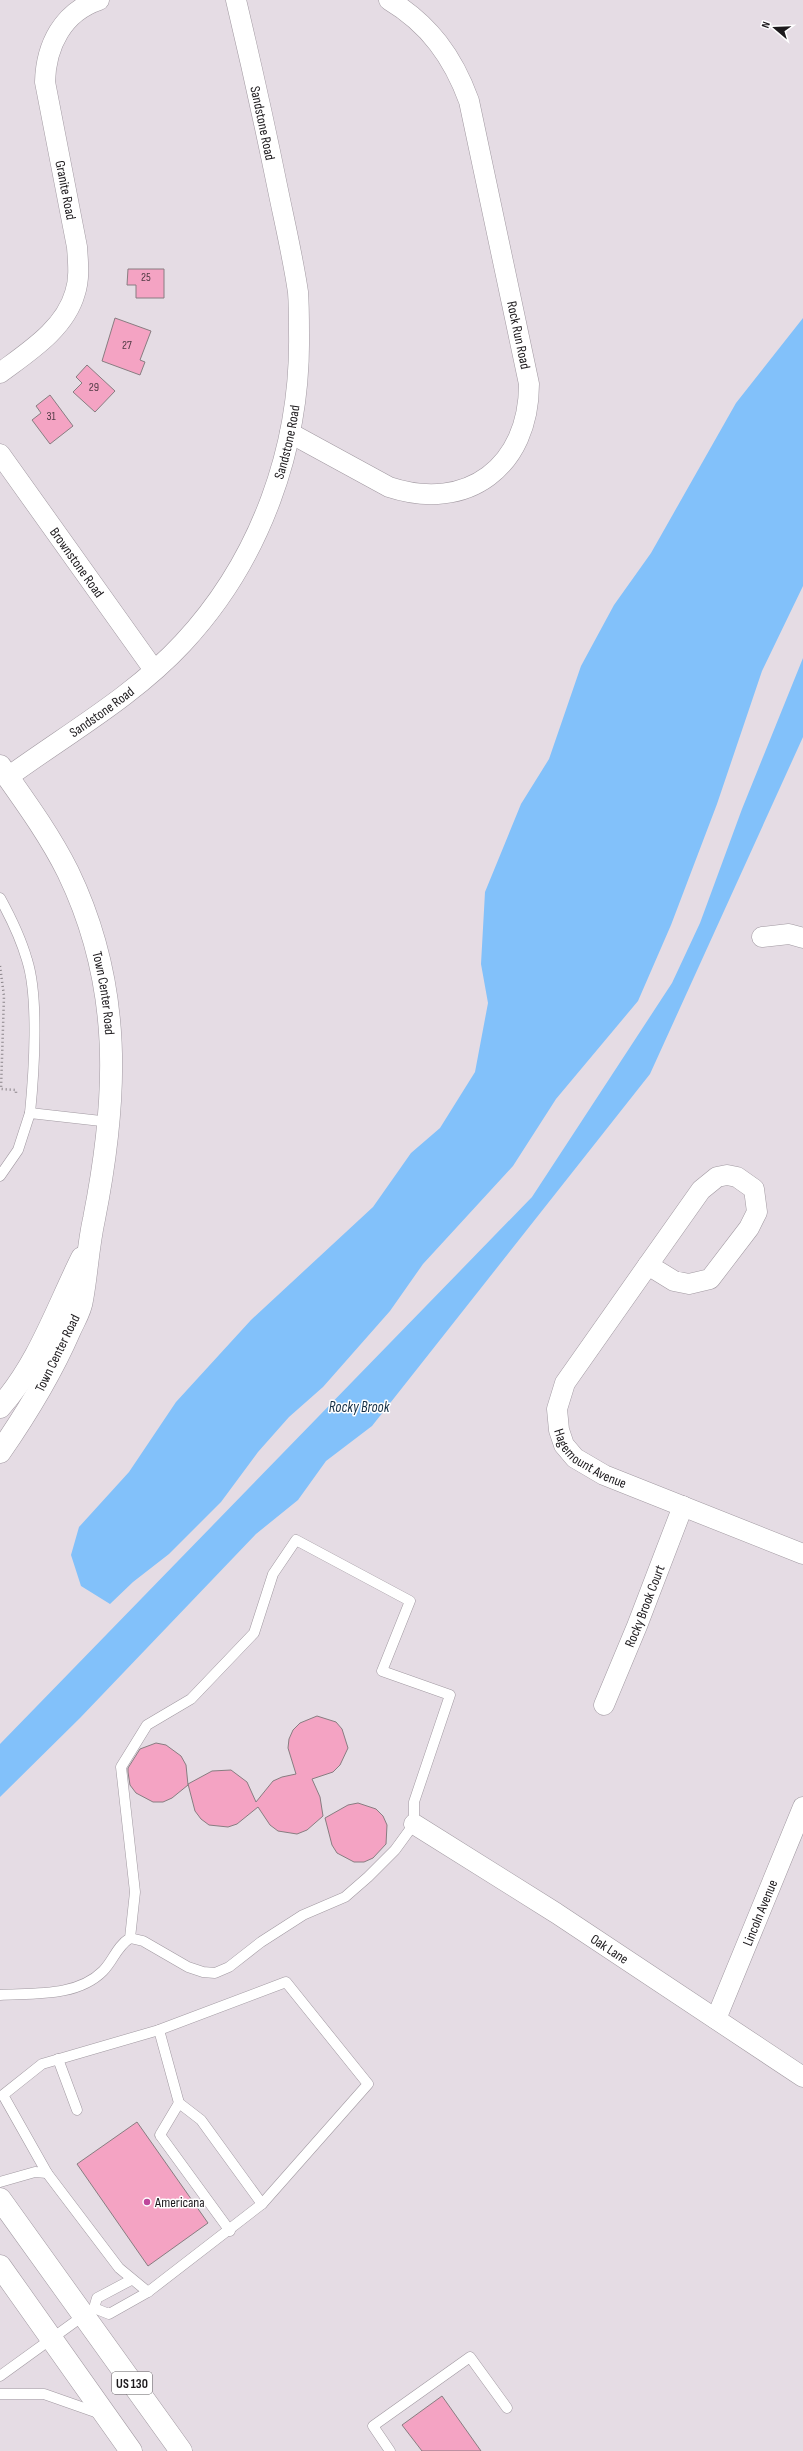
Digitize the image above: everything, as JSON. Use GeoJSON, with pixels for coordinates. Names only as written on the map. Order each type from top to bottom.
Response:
{"type":"FeatureCollection","features":[{"type":"Feature","properties":{"kind":"main road","name":"Town Center Road"},"geometry":{"type":"LineString","coordinates":[[0,1452],[26,1415],[53,1367],[82,1301],[88,1244],[110,1122],[112,1063],[106,988],[95,945],[82,906],[67,871],[48,836],[4,772]]}},
{"type":"Feature","properties":{"kind":"main road","name":"Town Center Road"},"geometry":{"type":"LineString","coordinates":[[0,1407],[10,1396],[40,1345],[88,1244]]}},
{"type":"Feature","properties":{"kind":"main road","name":"US 130"},"geometry":{"type":"LineString","coordinates":[[0,2198],[89,2311],[181,2451]]}},
{"type":"Feature","properties":{"kind":"main road","name":"US 130"},"geometry":{"type":"LineString","coordinates":[[0,2266],[131,2451]]}},
{"type":"Feature","properties":{"kind":"street","name":"Granite Road"},"geometry":{"type":"LineString","coordinates":[[0,373],[55,329],[75,294],[78,275],[77,247],[45,82],[46,64],[51,45],[61,26],[74,14],[90,3],[100,0]]}},
{"type":"Feature","properties":{"kind":"street","name":"Sandstone Road"},"geometry":{"type":"LineString","coordinates":[[4,772],[154,670],[182,644],[207,616],[243,561],[271,499],[290,433],[299,358],[298,294],[236,0]]}},
{"type":"Feature","properties":{"kind":"street","name":"Rock Run Road"},"geometry":{"type":"LineString","coordinates":[[290,433],[389,487],[406,493],[429,496],[465,489],[482,480],[501,465],[514,448],[524,428],[529,405],[529,384],[468,101],[461,79],[446,53],[428,30],[406,10],[389,0]]}},
{"type":"Feature","properties":{"kind":"street","name":"Brownstone Road"},"geometry":{"type":"LineString","coordinates":[[0,454],[154,670]]}},
{"type":"Feature","properties":{"kind":"street"},"geometry":{"type":"LineString","coordinates":[[762,937],[789,934],[803,938]]}},
{"type":"Feature","properties":{"kind":"street","name":"Hagemount Avenue"},"geometry":{"type":"LineString","coordinates":[[648,1265],[674,1281],[689,1284],[710,1279],[749,1228],[758,1212],[754,1189],[737,1177],[726,1175],[716,1177],[708,1182],[648,1265],[565,1383],[557,1409],[559,1430],[564,1445],[575,1458],[587,1466],[803,1554]]}},
{"type":"Feature","properties":{"kind":"street","name":"Rocky Brook Court"},"geometry":{"type":"LineString","coordinates":[[604,1705],[637,1626],[683,1506]]}},
{"type":"Feature","properties":{"kind":"street","name":"Lincoln Avenue"},"geometry":{"type":"LineString","coordinates":[[716,2019],[803,1807]]}},
{"type":"Feature","properties":{"kind":"street","name":"Oak Lane"},"geometry":{"type":"LineString","coordinates":[[414,1824],[556,1912],[803,2078]]}},
{"type":"Feature","properties":{"kind":"lane"},"geometry":{"type":"LineString","coordinates":[[0,898],[27,960],[32,983],[34,1008],[30,1113],[18,1150],[0,1176]]}},
{"type":"Feature","properties":{"kind":"lane"},"geometry":{"type":"LineString","coordinates":[[30,1113],[110,1122]]}},
{"type":"Feature","properties":{"kind":"lane"},"geometry":{"type":"LineString","coordinates":[[0,1995],[55,1992],[89,1983],[104,1970],[121,1944],[130,1938],[143,1941],[188,1967],[203,1972],[215,1972],[230,1967],[261,1942],[303,1915],[345,1897],[368,1877],[394,1850],[414,1824],[414,1802],[450,1695],[382,1671],[410,1601],[296,1540],[273,1574],[254,1633],[190,1699],[147,1725],[121,1767],[135,1892],[130,1938]]}},
{"type":"Feature","properties":{"kind":"lane"},"geometry":{"type":"LineString","coordinates":[[89,2311],[109,2314],[148,2292],[230,2231],[262,2204],[368,2084],[286,1982],[159,2030],[42,2064],[3,2096],[47,2173],[119,2268],[131,2280],[148,2292]]}},
{"type":"Feature","properties":{"kind":"lane"},"geometry":{"type":"LineString","coordinates":[[159,2030],[179,2103],[201,2120],[262,2204]]}},
{"type":"Feature","properties":{"kind":"lane"},"geometry":{"type":"LineString","coordinates":[[58,2060],[77,2110]]}},
{"type":"Feature","properties":{"kind":"lane"},"geometry":{"type":"LineString","coordinates":[[179,2103],[160,2135],[230,2231]]}},
{"type":"Feature","properties":{"kind":"lane"},"geometry":{"type":"LineString","coordinates":[[0,2182],[35,2172],[47,2173]]}},
{"type":"Feature","properties":{"kind":"lane"},"geometry":{"type":"LineString","coordinates":[[0,2376],[89,2311],[96,2298],[131,2280]]}},
{"type":"Feature","properties":{"kind":"lane"},"geometry":{"type":"LineString","coordinates":[[390,2451],[373,2426],[470,2357],[507,2408]]}},
{"type":"Feature","properties":{"kind":"lane"},"geometry":{"type":"LineString","coordinates":[[0,2394],[44,2394],[106,2415]]}},
{"type":"Feature","properties":{"kind":"path"},"geometry":{"type":"LineString","coordinates":[[0,966],[4,996],[1,1089],[16,1090],[16,1097]]}},
{"type":"Feature","properties":{"kind":"water"},"geometry":{"type":"Polygon","coordinates":[[[803,318],[803,586],[762,671],[717,804],[671,925],[638,1001],[556,1099],[513,1166],[423,1264],[390,1311],[323,1387],[289,1417],[258,1452],[221,1502],[169,1554],[133,1582],[110,1604],[81,1586],[71,1555],[79,1527],[129,1472],[176,1402],[251,1320],[373,1207],[411,1153],[440,1128],[475,1072],[488,1003],[481,964],[485,892],[521,804],[549,759],[581,666],[614,605],[651,553],[736,403],[803,318]]]}},
{"type":"Feature","properties":{"kind":"water","name":"Rocky Brook"},"geometry":{"type":"Polygon","coordinates":[[[803,658],[803,737],[650,1074],[372,1426],[326,1461],[298,1500],[256,1534],[80,1718],[0,1797],[0,1744],[532,1197],[672,983],[700,923],[742,809],[803,658]]]}},
{"type":"Feature","properties":{"kind":"building"},"geometry":{"type":"Polygon","coordinates":[[[128,269],[164,269],[164,298],[136,298],[136,285],[127,285],[128,269]]]}},
{"type":"Feature","properties":{"kind":"building"},"geometry":{"type":"Polygon","coordinates":[[[115,318],[151,331],[140,360],[145,362],[140,375],[102,361],[115,318]]]}},
{"type":"Feature","properties":{"kind":"building"},"geometry":{"type":"Polygon","coordinates":[[[87,365],[115,391],[95,412],[73,392],[82,383],[76,377],[87,365]]]}},
{"type":"Feature","properties":{"kind":"building"},"geometry":{"type":"Polygon","coordinates":[[[50,395],[73,426],[50,444],[32,420],[41,413],[36,406],[50,395]]]}},
{"type":"Feature","properties":{"kind":"building"},"geometry":{"type":"Polygon","coordinates":[[[317,1716],[336,1722],[342,1729],[348,1748],[340,1765],[333,1772],[312,1779],[320,1797],[323,1816],[307,1830],[297,1834],[278,1831],[270,1825],[258,1807],[237,1824],[228,1827],[209,1825],[201,1819],[195,1811],[188,1784],[212,1771],[231,1770],[247,1782],[256,1802],[273,1781],[282,1777],[296,1774],[288,1748],[289,1739],[293,1730],[300,1723],[317,1716]]]}},
{"type":"Feature","properties":{"kind":"building"},"geometry":{"type":"Polygon","coordinates":[[[156,1743],[166,1745],[181,1756],[186,1765],[188,1785],[172,1798],[163,1802],[153,1802],[136,1793],[130,1785],[128,1772],[128,1768],[140,1749],[156,1743]]]}},
{"type":"Feature","properties":{"kind":"building"},"geometry":{"type":"Polygon","coordinates":[[[358,1803],[376,1809],[383,1816],[387,1825],[386,1844],[373,1858],[364,1862],[354,1862],[337,1853],[332,1845],[325,1818],[348,1805],[358,1803]]]}},
{"type":"Feature","properties":{"kind":"building"},"geometry":{"type":"Polygon","coordinates":[[[137,2122],[208,2223],[148,2266],[77,2164],[137,2122]]]}},
{"type":"Feature","properties":{"kind":"building"},"geometry":{"type":"Polygon","coordinates":[[[442,2396],[481,2451],[422,2451],[402,2425],[442,2396]]]}},
{"type":"Feature","properties":{"kind":"place","name":"Americana"},"geometry":{"type":"Point","coordinates":[147,2202]}}]}
